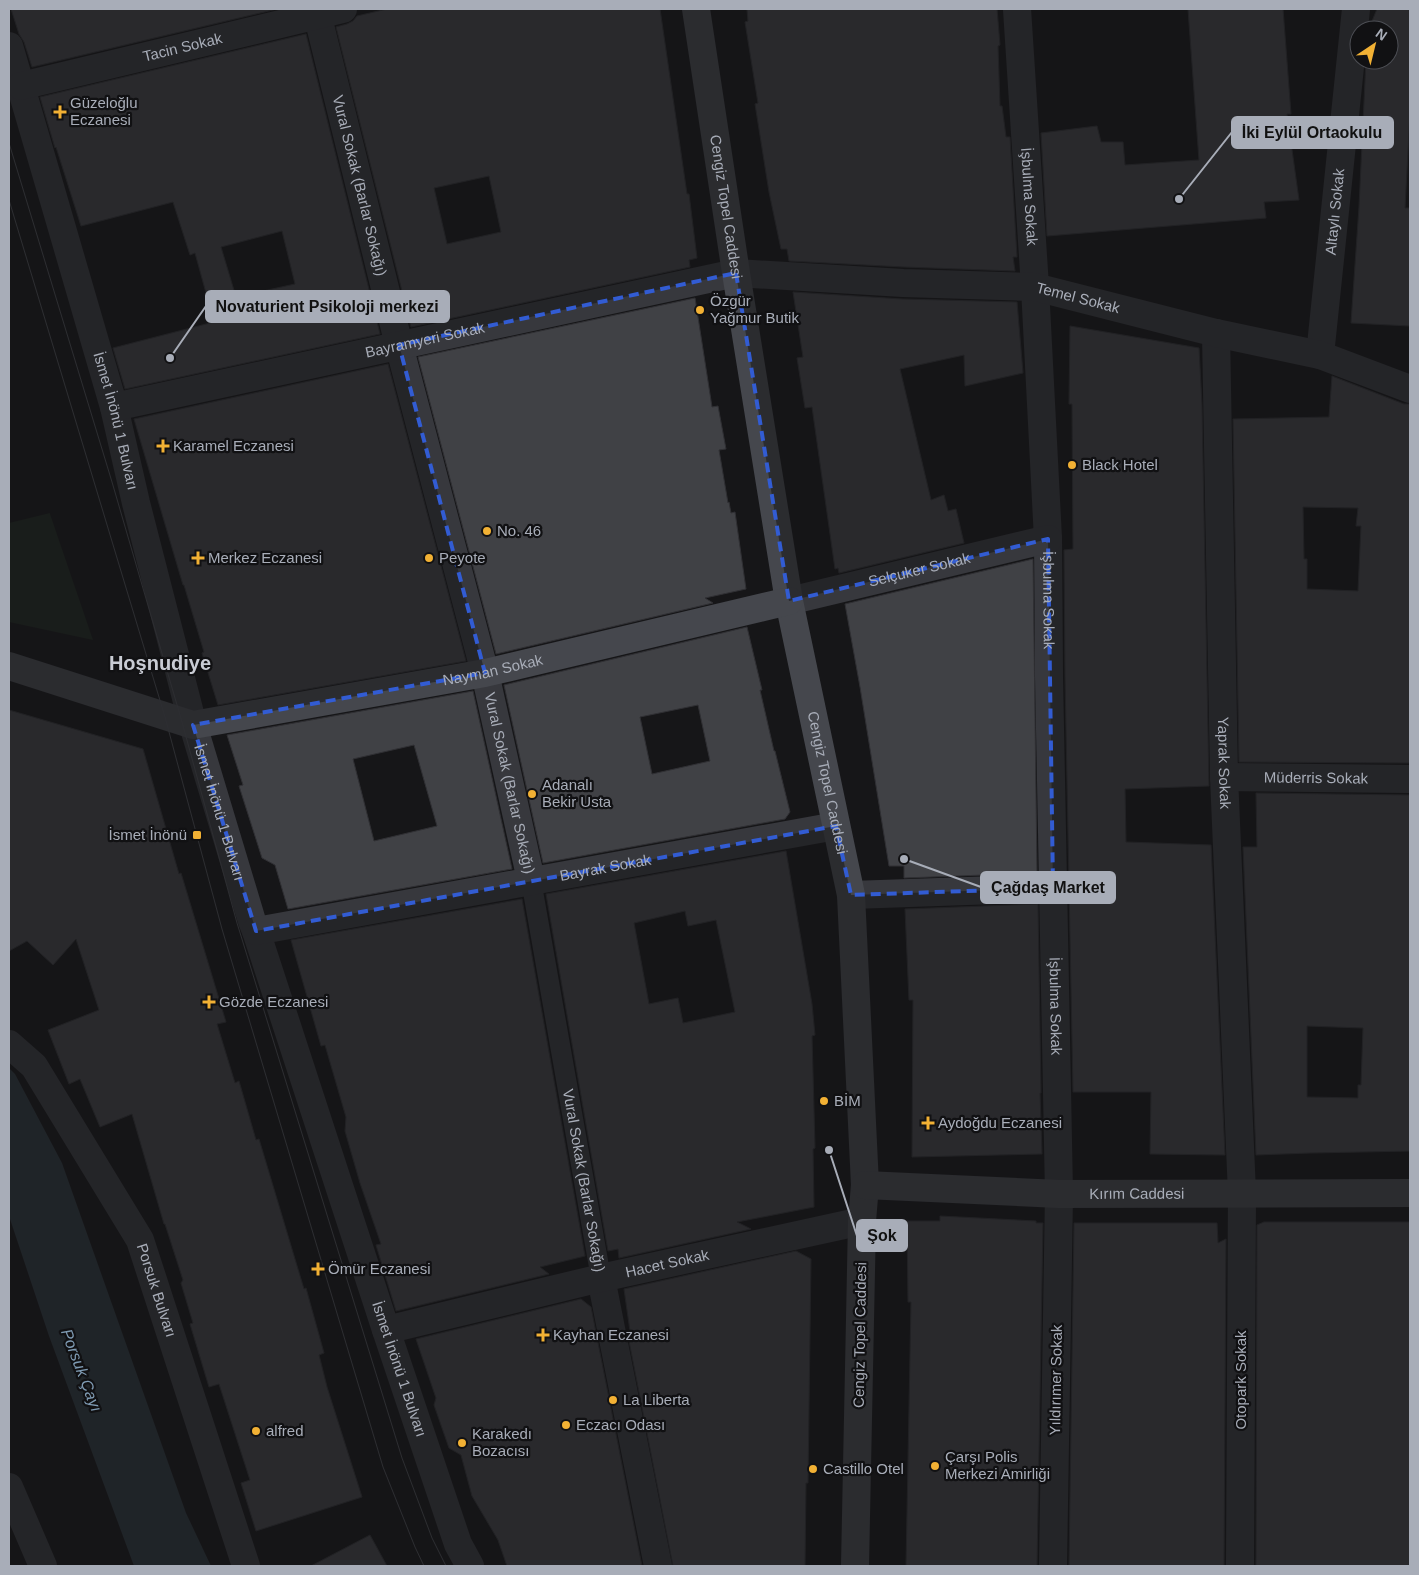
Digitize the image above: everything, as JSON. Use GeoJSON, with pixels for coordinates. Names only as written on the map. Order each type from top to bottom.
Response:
{"type":"FeatureCollection","features":[{"type":"Feature","properties":{"kind":"main road","name":"Cengiz Topel Caddesi"},"geometry":{"type":"LineString","coordinates":[[696,9],[789,601],[851,896],[865,1185],[862,1222],[855,1566]]}},
{"type":"Feature","properties":{"kind":"main road","name":"Nayman Sokak"},"geometry":{"type":"LineString","coordinates":[[193,725],[485,674],[789,601]]}},
{"type":"Feature","properties":{"kind":"main road"},"geometry":{"type":"LineString","coordinates":[[9,666],[193,725]]}},
{"type":"Feature","properties":{"kind":"main road","name":"Kırım Caddesi"},"geometry":{"type":"LineString","coordinates":[[865,1185],[1059,1194],[1410,1193]]}},
{"type":"Feature","properties":{"kind":"street","name":"İşbulma Sokak"},"geometry":{"type":"LineString","coordinates":[[1017,9],[1035,287],[1048,539],[1059,1194]]}},
{"type":"Feature","properties":{"kind":"street","name":"Altaylı Sokak"},"geometry":{"type":"LineString","coordinates":[[1320,355],[1356,9]]}},
{"type":"Feature","properties":{"kind":"street","name":"Tacin Sokak"},"geometry":{"type":"LineString","coordinates":[[21,86],[325,10]]}},
{"type":"Feature","properties":{"kind":"street","name":"Vural Sokak (Barlar Sokağı)"},"geometry":{"type":"LineString","coordinates":[[325,10],[399,344],[485,674],[531,880]]}},
{"type":"Feature","properties":{"kind":"street","name":"İsmet İnönü 1 Bulvarı"},"geometry":{"type":"LineString","coordinates":[[9,46],[114,407],[129,478],[193,725],[252,921],[458,1544],[470,1566]]}},
{"type":"Feature","properties":{"kind":"street","name":"Temel Sokak"},"geometry":{"type":"LineString","coordinates":[[736,273],[903,283],[1035,287],[1216,333],[1320,355],[1410,388]]}},
{"type":"Feature","properties":{"kind":"street","name":"Bayramyeri Sokak"},"geometry":{"type":"LineString","coordinates":[[114,407],[399,344],[736,273]]}},
{"type":"Feature","properties":{"kind":"street","name":"Yaprak Sokak"},"geometry":{"type":"LineString","coordinates":[[1216,333],[1224,777],[1242,1194]]}},
{"type":"Feature","properties":{"kind":"street","name":"Selçuker Sokak"},"geometry":{"type":"LineString","coordinates":[[789,601],[1048,539]]}},
{"type":"Feature","properties":{"kind":"street","name":"Müderris Sokak"},"geometry":{"type":"LineString","coordinates":[[1224,777],[1410,779]]}},
{"type":"Feature","properties":{"kind":"street","name":"Bayrak Sokak"},"geometry":{"type":"LineString","coordinates":[[256,931],[836,826]]}},
{"type":"Feature","properties":{"kind":"street"},"geometry":{"type":"LineString","coordinates":[[851,896],[1053,888]]}},
{"type":"Feature","properties":{"kind":"street","name":"Porsuk Bulvarı"},"geometry":{"type":"LineString","coordinates":[[9,1044],[34,1066],[140,1240],[246,1566]]}},
{"type":"Feature","properties":{"kind":"street","name":"Yıldırımer Sokak"},"geometry":{"type":"LineString","coordinates":[[1053,1566],[1059,1194]]}},
{"type":"Feature","properties":{"kind":"street","name":"Otopark Sokak"},"geometry":{"type":"LineString","coordinates":[[1240,1566],[1242,1194]]}},
{"type":"Feature","properties":{"kind":"street","name":"Hacet Sokak"},"geometry":{"type":"LineString","coordinates":[[386,1330],[601,1278],[862,1222]]}},
{"type":"Feature","properties":{"kind":"street","name":"Vural Sokak (Barlar Sokağı)"},"geometry":{"type":"LineString","coordinates":[[601,1278],[658,1566]]}},
{"type":"Feature","properties":{"kind":"street"},"geometry":{"type":"LineString","coordinates":[[9,1487],[42,1566]]}},
{"type":"Feature","properties":{"kind":"lane","name":"Vural Sokak (Barlar Sokağı)"},"geometry":{"type":"LineString","coordinates":[[531,880],[601,1278]]}},
{"type":"Feature","properties":{"kind":"highlighted area"},"geometry":{"type":"Polygon","coordinates":[[[736,273],[789,601],[1048,539],[1053,888],[851,895],[836,826],[256,931],[193,725],[485,673],[399,345],[736,273]]]}},
{"type":"Feature","properties":{"kind":"shaded area"},"geometry":{"type":"Polygon","coordinates":[[[50,513],[93,640],[9,622],[9,523],[50,513]]]}},
{"type":"Feature","properties":{"kind":"water","name":"Porsuk Çayı"},"geometry":{"type":"Polygon","coordinates":[[[9,1068],[15,1074],[62,1163],[186,1513],[211,1566],[134,1566],[49,1336],[9,1216],[9,1068]]]}},
{"type":"Feature","properties":{"kind":"building"},"geometry":{"type":"Polygon","coordinates":[[[11,9],[277,9],[32,67],[11,9]]]}},
{"type":"Feature","properties":{"kind":"building"},"geometry":{"type":"Polygon","coordinates":[[[387,9],[660,9],[697,258],[689,260],[690,267],[411,327],[336,27],[353,21],[357,16],[387,9]],[[489,176],[434,188],[447,244],[501,232],[489,176]]]}},
{"type":"Feature","properties":{"kind":"building"},"geometry":{"type":"Polygon","coordinates":[[[747,9],[997,9],[1000,45],[998,46],[1000,106],[1002,106],[1006,137],[1010,137],[1017,257],[1013,257],[1015,271],[789,261],[787,249],[781,249],[769,192],[755,104],[758,103],[745,22],[748,21],[747,9]]]}},
{"type":"Feature","properties":{"kind":"building"},"geometry":{"type":"Polygon","coordinates":[[[1188,9],[1283,9],[1291,114],[1287,114],[1299,200],[1264,202],[1266,218],[1047,236],[1041,133],[1097,126],[1101,142],[1123,142],[1125,165],[1199,160],[1188,9]]]}},
{"type":"Feature","properties":{"kind":"building"},"geometry":{"type":"Polygon","coordinates":[[[1377,9],[1410,9],[1410,112],[1405,208],[1410,208],[1410,326],[1351,323],[1366,70],[1399,70],[1399,20],[1372,20],[1377,9]]]}},
{"type":"Feature","properties":{"kind":"building"},"geometry":{"type":"Polygon","coordinates":[[[306,34],[380,334],[125,389],[113,348],[214,322],[195,253],[190,255],[173,202],[81,226],[40,97],[306,34]],[[282,231],[221,247],[236,297],[295,284],[282,231]]]}},
{"type":"Feature","properties":{"kind":"building"},"geometry":{"type":"Polygon","coordinates":[[[793,292],[902,299],[1017,302],[1023,373],[965,386],[964,355],[900,369],[931,500],[944,495],[948,511],[956,509],[964,543],[839,573],[838,568],[835,569],[812,407],[805,408],[797,358],[803,357],[793,292]]]}},
{"type":"Feature","properties":{"kind":"building"},"geometry":{"type":"Polygon","coordinates":[[[695,298],[712,407],[718,406],[726,449],[719,450],[728,503],[731,513],[735,512],[746,589],[705,598],[713,603],[496,654],[418,357],[695,298]]]}},
{"type":"Feature","properties":{"kind":"building"},"geometry":{"type":"Polygon","coordinates":[[[1070,326],[1199,348],[1202,405],[1209,786],[1125,789],[1126,842],[1211,845],[1225,1155],[1150,1154],[1151,1092],[1073,1092],[1064,550],[1073,549],[1072,404],[1069,404],[1070,326]]]}},
{"type":"Feature","properties":{"kind":"building"},"geometry":{"type":"Polygon","coordinates":[[[388,364],[466,661],[218,705],[202,653],[204,652],[134,419],[388,364]]]}},
{"type":"Feature","properties":{"kind":"building"},"geometry":{"type":"Polygon","coordinates":[[[1332,376],[1404,404],[1410,404],[1410,763],[1239,762],[1233,419],[1329,417],[1332,376]],[[1303,507],[1304,559],[1307,559],[1307,589],[1358,591],[1361,526],[1356,526],[1358,508],[1303,507]]]}},
{"type":"Feature","properties":{"kind":"building"},"geometry":{"type":"Polygon","coordinates":[[[1033,559],[1037,873],[904,878],[904,866],[889,866],[845,604],[1033,559]]]}},
{"type":"Feature","properties":{"kind":"building"},"geometry":{"type":"Polygon","coordinates":[[[747,627],[774,751],[790,812],[785,819],[543,863],[504,685],[747,627]],[[698,705],[640,717],[652,774],[710,761],[698,705]]]}},
{"type":"Feature","properties":{"kind":"building"},"geometry":{"type":"Polygon","coordinates":[[[473,691],[512,869],[288,909],[275,865],[262,858],[239,786],[243,785],[227,735],[473,691]],[[414,745],[353,759],[374,841],[437,826],[414,745]]]}},
{"type":"Feature","properties":{"kind":"building"},"geometry":{"type":"Polygon","coordinates":[[[9,710],[143,749],[179,874],[181,873],[226,1022],[217,1024],[235,1083],[239,1081],[256,1140],[259,1139],[304,1289],[306,1288],[324,1353],[319,1355],[327,1387],[362,1497],[256,1531],[241,1483],[250,1480],[219,1384],[209,1387],[190,1324],[193,1323],[181,1283],[183,1280],[164,1224],[132,1114],[100,1127],[80,1079],[69,1084],[48,1030],[99,1010],[76,939],[53,965],[27,941],[9,951],[9,710]]]}},
{"type":"Feature","properties":{"kind":"building"},"geometry":{"type":"Polygon","coordinates":[[[1256,793],[1410,795],[1410,1151],[1256,1155],[1243,847],[1257,847],[1256,793]],[[1307,1026],[1307,1097],[1358,1098],[1358,1085],[1361,1085],[1363,1028],[1307,1026]]]}},
{"type":"Feature","properties":{"kind":"building"},"geometry":{"type":"Polygon","coordinates":[[[786,851],[812,1004],[815,1035],[812,1036],[815,1148],[813,1149],[814,1207],[737,1222],[751,1229],[619,1258],[618,1249],[608,1251],[546,894],[786,851]],[[685,911],[634,923],[649,1004],[678,998],[683,1023],[735,1012],[716,920],[688,926],[685,911]]]}},
{"type":"Feature","properties":{"kind":"building"},"geometry":{"type":"Polygon","coordinates":[[[522,899],[585,1256],[540,1267],[549,1274],[396,1311],[376,1245],[381,1244],[345,1131],[346,1117],[325,1045],[321,1046],[291,940],[522,899]]]}},
{"type":"Feature","properties":{"kind":"building"},"geometry":{"type":"Polygon","coordinates":[[[1038,904],[1042,1154],[912,1157],[913,1000],[909,1000],[905,909],[1038,904]]]}},
{"type":"Feature","properties":{"kind":"building"},"geometry":{"type":"Polygon","coordinates":[[[940,1216],[1036,1221],[1036,1223],[1043,1223],[1037,1566],[906,1566],[911,1302],[908,1302],[907,1221],[940,1221],[940,1216]]]}},
{"type":"Feature","properties":{"kind":"building"},"geometry":{"type":"Polygon","coordinates":[[[1264,1222],[1410,1222],[1410,1566],[1256,1566],[1257,1225],[1264,1222]]]}},
{"type":"Feature","properties":{"kind":"building"},"geometry":{"type":"Polygon","coordinates":[[[1074,1223],[1217,1223],[1218,1243],[1226,1239],[1224,1566],[1069,1566],[1074,1223]]]}},
{"type":"Feature","properties":{"kind":"building"},"geometry":{"type":"Polygon","coordinates":[[[796,1251],[811,1259],[805,1566],[673,1566],[628,1336],[631,1338],[624,1289],[796,1251]]]}},
{"type":"Feature","properties":{"kind":"building"},"geometry":{"type":"Polygon","coordinates":[[[581,1299],[591,1307],[642,1566],[507,1566],[498,1540],[472,1496],[461,1455],[449,1448],[434,1405],[436,1398],[416,1339],[581,1299]]]}},
{"type":"Feature","properties":{"kind":"building"},"geometry":{"type":"Polygon","coordinates":[[[370,1535],[387,1566],[311,1566],[370,1535]]]}},
{"type":"Feature","properties":{"kind":"tram line"},"geometry":{"type":"LineString","coordinates":[[9,143],[112,482],[182,722],[237,923],[402,1458],[432,1538],[446,1566]]}},
{"type":"Feature","properties":{"kind":"tram line"},"geometry":{"type":"LineString","coordinates":[[9,200],[165,717],[222,929],[383,1467],[424,1566]]}},
{"type":"Feature","properties":{"kind":"place","name":"Güzeloğlu Eczanesi"},"geometry":{"type":"Point","coordinates":[60,112]}},
{"type":"Feature","properties":{"kind":"place","name":"İki Eylül Ortaokulu"},"geometry":{"type":"Point","coordinates":[1179,199]}},
{"type":"Feature","properties":{"kind":"place","name":"Özgür Yağmur Butik"},"geometry":{"type":"Point","coordinates":[700,310]}},
{"type":"Feature","properties":{"kind":"place","name":"Novaturient Psikoloji merkezi"},"geometry":{"type":"Point","coordinates":[170,358]}},
{"type":"Feature","properties":{"kind":"place","name":"Karamel Eczanesi"},"geometry":{"type":"Point","coordinates":[163,446]}},
{"type":"Feature","properties":{"kind":"place","name":"Black Hotel"},"geometry":{"type":"Point","coordinates":[1072,465]}},
{"type":"Feature","properties":{"kind":"place","name":"No. 46"},"geometry":{"type":"Point","coordinates":[487,531]}},
{"type":"Feature","properties":{"kind":"place","name":"Merkez Eczanesi"},"geometry":{"type":"Point","coordinates":[198,558]}},
{"type":"Feature","properties":{"kind":"place","name":"Peyote"},"geometry":{"type":"Point","coordinates":[429,558]}},
{"type":"Feature","properties":{"kind":"place","name":"Adanalı Bekir Usta"},"geometry":{"type":"Point","coordinates":[532,794]}},
{"type":"Feature","properties":{"kind":"place","name":"İsmet İnönü"},"geometry":{"type":"Point","coordinates":[197,835]}},
{"type":"Feature","properties":{"kind":"place","name":"Çağdaş Market"},"geometry":{"type":"Point","coordinates":[904,859]}},
{"type":"Feature","properties":{"kind":"place","name":"Gözde Eczanesi"},"geometry":{"type":"Point","coordinates":[209,1002]}},
{"type":"Feature","properties":{"kind":"place","name":"BİM"},"geometry":{"type":"Point","coordinates":[824,1101]}},
{"type":"Feature","properties":{"kind":"place","name":"Aydoğdu Eczanesi"},"geometry":{"type":"Point","coordinates":[928,1123]}},
{"type":"Feature","properties":{"kind":"place","name":"Şok"},"geometry":{"type":"Point","coordinates":[829,1150]}},
{"type":"Feature","properties":{"kind":"place","name":"Ömür Eczanesi"},"geometry":{"type":"Point","coordinates":[318,1269]}},
{"type":"Feature","properties":{"kind":"place","name":"Kayhan Eczanesi"},"geometry":{"type":"Point","coordinates":[543,1335]}},
{"type":"Feature","properties":{"kind":"place","name":"La Liberta"},"geometry":{"type":"Point","coordinates":[613,1400]}},
{"type":"Feature","properties":{"kind":"place","name":"Eczacı Odası"},"geometry":{"type":"Point","coordinates":[566,1425]}},
{"type":"Feature","properties":{"kind":"place","name":"alfred"},"geometry":{"type":"Point","coordinates":[256,1431]}},
{"type":"Feature","properties":{"kind":"place","name":"Karakedı Bozacısı"},"geometry":{"type":"Point","coordinates":[462,1443]}},
{"type":"Feature","properties":{"kind":"place","name":"Çarşı Polis Merkezi Amirliği"},"geometry":{"type":"Point","coordinates":[935,1466]}},
{"type":"Feature","properties":{"kind":"place","name":"Castillo Otel"},"geometry":{"type":"Point","coordinates":[813,1469]}},
{"type":"Feature","properties":{"kind":"district","name":"Hoşnudiye"},"geometry":{"type":"Point","coordinates":[160,663]}}]}
